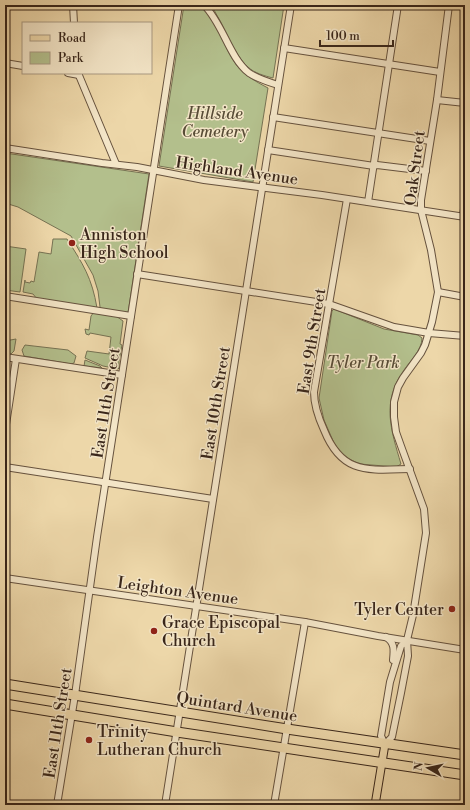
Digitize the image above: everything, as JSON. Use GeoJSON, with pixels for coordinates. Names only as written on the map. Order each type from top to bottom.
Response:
{"type":"FeatureCollection","features":[{"type":"Feature","properties":{"kind":"highway","name":"Quintard Avenue"},"geometry":{"type":"LineString","coordinates":[[5,684],[287,729],[465,755]]}},
{"type":"Feature","properties":{"kind":"highway","name":"Quintard Avenue"},"geometry":{"type":"LineString","coordinates":[[5,704],[177,732],[465,775]]}},
{"type":"Feature","properties":{"kind":"main road"},"geometry":{"type":"LineString","coordinates":[[375,805],[385,744]]}},
{"type":"Feature","properties":{"kind":"street"},"geometry":{"type":"LineString","coordinates":[[73,5],[74,22]]}},
{"type":"Feature","properties":{"kind":"street","name":"East 11th Street"},"geometry":{"type":"LineString","coordinates":[[57,805],[72,715],[137,274],[179,5]]}},
{"type":"Feature","properties":{"kind":"street"},"geometry":{"type":"LineString","coordinates":[[204,5],[221,29],[241,65],[249,73],[260,79],[278,85]]}},
{"type":"Feature","properties":{"kind":"street","name":"East 10th Street"},"geometry":{"type":"LineString","coordinates":[[165,805],[291,5]]}},
{"type":"Feature","properties":{"kind":"street"},"geometry":{"type":"LineString","coordinates":[[368,202],[398,5]]}},
{"type":"Feature","properties":{"kind":"street","name":"Oak Street"},"geometry":{"type":"LineString","coordinates":[[407,640],[413,615],[426,533],[424,509],[396,432],[394,402],[402,378],[421,353],[429,333],[438,292],[431,250],[421,210],[449,5]]}},
{"type":"Feature","properties":{"kind":"street"},"geometry":{"type":"LineString","coordinates":[[457,5],[465,6]]}},
{"type":"Feature","properties":{"kind":"street"},"geometry":{"type":"LineString","coordinates":[[284,48],[440,72]]}},
{"type":"Feature","properties":{"kind":"street"},"geometry":{"type":"LineString","coordinates":[[5,63],[22,66]]}},
{"type":"Feature","properties":{"kind":"street"},"geometry":{"type":"LineString","coordinates":[[78,74],[116,164]]}},
{"type":"Feature","properties":{"kind":"street"},"geometry":{"type":"LineString","coordinates":[[437,100],[465,103]]}},
{"type":"Feature","properties":{"kind":"street"},"geometry":{"type":"LineString","coordinates":[[273,117],[430,141]]}},
{"type":"Feature","properties":{"kind":"street","name":"Highland Avenue"},"geometry":{"type":"LineString","coordinates":[[5,148],[116,164],[204,180],[347,199],[464,217]]}},
{"type":"Feature","properties":{"kind":"street"},"geometry":{"type":"LineString","coordinates":[[268,150],[374,166],[377,165],[426,171]]}},
{"type":"Feature","properties":{"kind":"street","name":"East 9th Street"},"geometry":{"type":"LineString","coordinates":[[347,199],[314,392],[316,411],[335,453],[343,461],[359,468],[375,470],[410,469]]}},
{"type":"Feature","properties":{"kind":"street"},"geometry":{"type":"LineString","coordinates":[[464,217],[465,201]]}},
{"type":"Feature","properties":{"kind":"street"},"geometry":{"type":"LineString","coordinates":[[137,274],[329,304],[383,324],[429,333],[465,336]]}},
{"type":"Feature","properties":{"kind":"street"},"geometry":{"type":"LineString","coordinates":[[438,292],[465,297]]}},
{"type":"Feature","properties":{"kind":"street"},"geometry":{"type":"LineString","coordinates":[[5,296],[131,316]]}},
{"type":"Feature","properties":{"kind":"street"},"geometry":{"type":"LineString","coordinates":[[5,357],[122,375]]}},
{"type":"Feature","properties":{"kind":"street"},"geometry":{"type":"LineString","coordinates":[[5,431],[16,359]]}},
{"type":"Feature","properties":{"kind":"street"},"geometry":{"type":"LineString","coordinates":[[5,468],[213,499]]}},
{"type":"Feature","properties":{"kind":"street","name":"Leighton Avenue"},"geometry":{"type":"LineString","coordinates":[[5,578],[305,622],[465,650]]}},
{"type":"Feature","properties":{"kind":"street"},"geometry":{"type":"LineString","coordinates":[[274,805],[305,622]]}},
{"type":"Feature","properties":{"kind":"street"},"geometry":{"type":"LineString","coordinates":[[386,637],[391,641],[394,647],[392,672],[381,731],[381,736],[385,744],[392,737],[408,656],[407,640]]}},
{"type":"Feature","properties":{"kind":"street"},"geometry":{"type":"LineString","coordinates":[[392,672],[401,646],[407,640]]}},
{"type":"Feature","properties":{"kind":"green space","name":"Hillside Cemetery"},"geometry":{"type":"Polygon","coordinates":[[[184,5],[199,5],[204,9],[209,14],[236,65],[249,77],[268,88],[253,182],[159,166],[184,5]]]}},
{"type":"Feature","properties":{"kind":"green space"},"geometry":{"type":"Polygon","coordinates":[[[211,5],[284,5],[273,78],[253,71],[243,62],[233,47],[211,5]]]}},
{"type":"Feature","properties":{"kind":"green space"},"geometry":{"type":"Polygon","coordinates":[[[5,153],[149,174],[128,313],[103,310],[100,307],[98,291],[93,275],[71,236],[18,207],[5,203],[5,153]]]}},
{"type":"Feature","properties":{"kind":"green space"},"geometry":{"type":"Polygon","coordinates":[[[53,239],[67,239],[78,256],[90,280],[97,308],[37,299],[33,294],[23,292],[25,280],[25,282],[34,282],[39,252],[51,254],[53,239]]]}},
{"type":"Feature","properties":{"kind":"green space"},"geometry":{"type":"Polygon","coordinates":[[[5,246],[26,249],[20,292],[5,290],[5,246]]]}},
{"type":"Feature","properties":{"kind":"green space","name":"Tyler Park"},"geometry":{"type":"Polygon","coordinates":[[[334,309],[384,329],[418,335],[422,338],[418,351],[404,370],[392,393],[390,405],[391,428],[401,464],[396,467],[360,464],[349,459],[342,454],[334,443],[324,420],[319,398],[332,311],[334,309]]]}},
{"type":"Feature","properties":{"kind":"green space"},"geometry":{"type":"Polygon","coordinates":[[[94,312],[116,316],[123,321],[120,344],[122,345],[118,369],[103,366],[85,358],[87,351],[109,354],[111,337],[90,333],[89,335],[86,334],[85,329],[89,330],[91,316],[94,312]]]}},
{"type":"Feature","properties":{"kind":"green space"},"geometry":{"type":"Polygon","coordinates":[[[16,339],[14,351],[11,354],[5,353],[5,341],[16,339]]]}},
{"type":"Feature","properties":{"kind":"green space"},"geometry":{"type":"Polygon","coordinates":[[[25,345],[68,350],[76,356],[74,363],[71,364],[24,356],[22,350],[25,345]]]}},
{"type":"Feature","properties":{"kind":"green space"},"geometry":{"type":"Polygon","coordinates":[[[85,360],[100,366],[102,368],[84,366],[85,360]]]}},
{"type":"Feature","properties":{"kind":"place","name":"Anniston High School"},"geometry":{"type":"Point","coordinates":[72,243]}},
{"type":"Feature","properties":{"kind":"place","name":"Tyler Center"},"geometry":{"type":"Point","coordinates":[452,609]}},
{"type":"Feature","properties":{"kind":"place","name":"Grace Episcopal Church"},"geometry":{"type":"Point","coordinates":[154,631]}},
{"type":"Feature","properties":{"kind":"place","name":"Trinity Lutheran Church"},"geometry":{"type":"Point","coordinates":[89,740]}}]}
